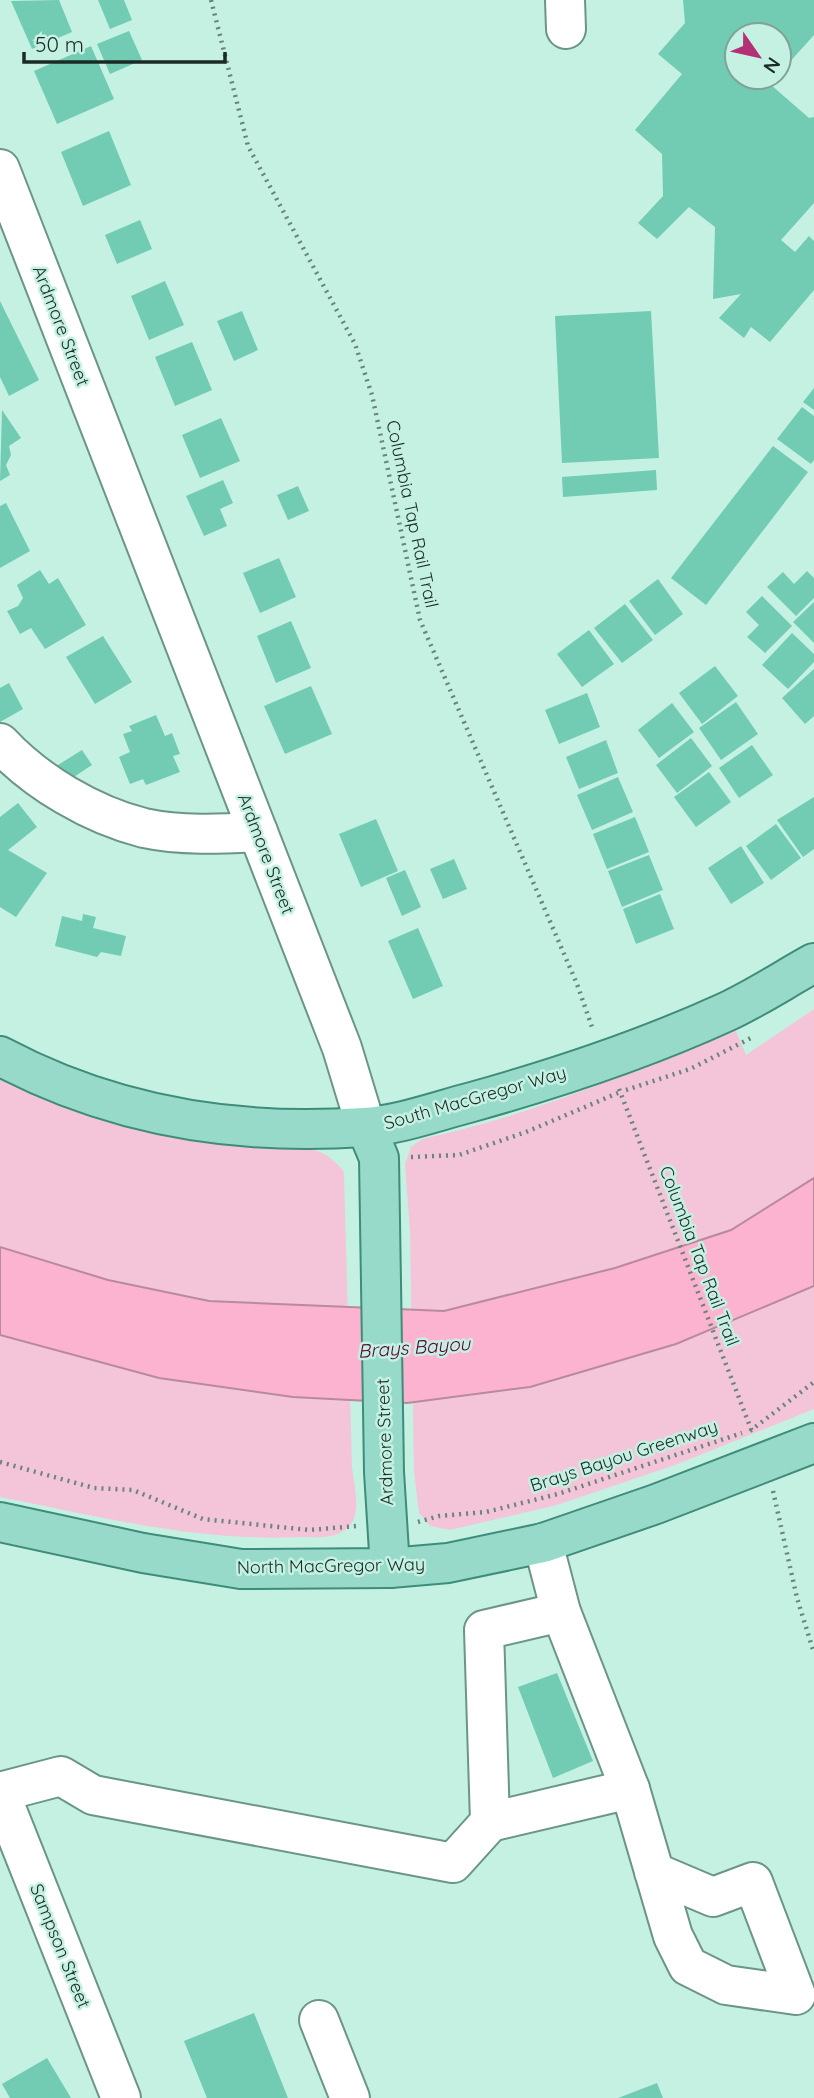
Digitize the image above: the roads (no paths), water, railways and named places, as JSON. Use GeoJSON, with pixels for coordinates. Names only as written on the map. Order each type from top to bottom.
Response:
{"type":"FeatureCollection","features":[{"type":"Feature","properties":{"kind":"main road","name":"South MacGregor Way"},"geometry":{"type":"LineString","coordinates":[[0,1056],[78,1092],[164,1117],[256,1130],[366,1127],[540,1083],[727,1012],[814,963]]}},
{"type":"Feature","properties":{"kind":"main road","name":"Ardmore Street"},"geometry":{"type":"LineString","coordinates":[[366,1127],[379,1158],[384,1472],[390,1568]]}},
{"type":"Feature","properties":{"kind":"main road","name":"North MacGregor Way"},"geometry":{"type":"LineString","coordinates":[[0,1522],[143,1553],[241,1569],[390,1568],[448,1563],[543,1543],[656,1504],[814,1443]]}},
{"type":"Feature","properties":{"kind":"street","name":"Ardmore Street"},"geometry":{"type":"LineString","coordinates":[[2,181],[342,1048],[366,1127]]}},
{"type":"Feature","properties":{"kind":"street"},"geometry":{"type":"LineString","coordinates":[[0,743],[15,760],[53,787],[101,812],[142,827],[198,834],[258,832]]}},
{"type":"Feature","properties":{"kind":"street"},"geometry":{"type":"LineString","coordinates":[[543,1543],[561,1612],[630,1789],[654,1872]]}},
{"type":"Feature","properties":{"kind":"street"},"geometry":{"type":"LineString","coordinates":[[490,1822],[484,1630],[561,1612]]}},
{"type":"Feature","properties":{"kind":"street"},"geometry":{"type":"LineString","coordinates":[[0,1793],[61,1776],[93,1795],[453,1863],[490,1822],[630,1789]]}},
{"type":"Feature","properties":{"kind":"street","name":"Sampson Street"},"geometry":{"type":"LineString","coordinates":[[0,1793],[7,1836],[121,2098]]}},
{"type":"Feature","properties":{"kind":"street"},"geometry":{"type":"LineString","coordinates":[[319,2020],[350,2098]]}},
{"type":"Feature","properties":{"kind":"water","name":"Brays Bayou"},"geometry":{"type":"Polygon","coordinates":[[[814,1178],[814,1286],[676,1344],[530,1387],[407,1403],[293,1397],[159,1378],[0,1335],[0,1247],[108,1280],[209,1301],[444,1311],[615,1268],[731,1230],[814,1178]]]}}]}
